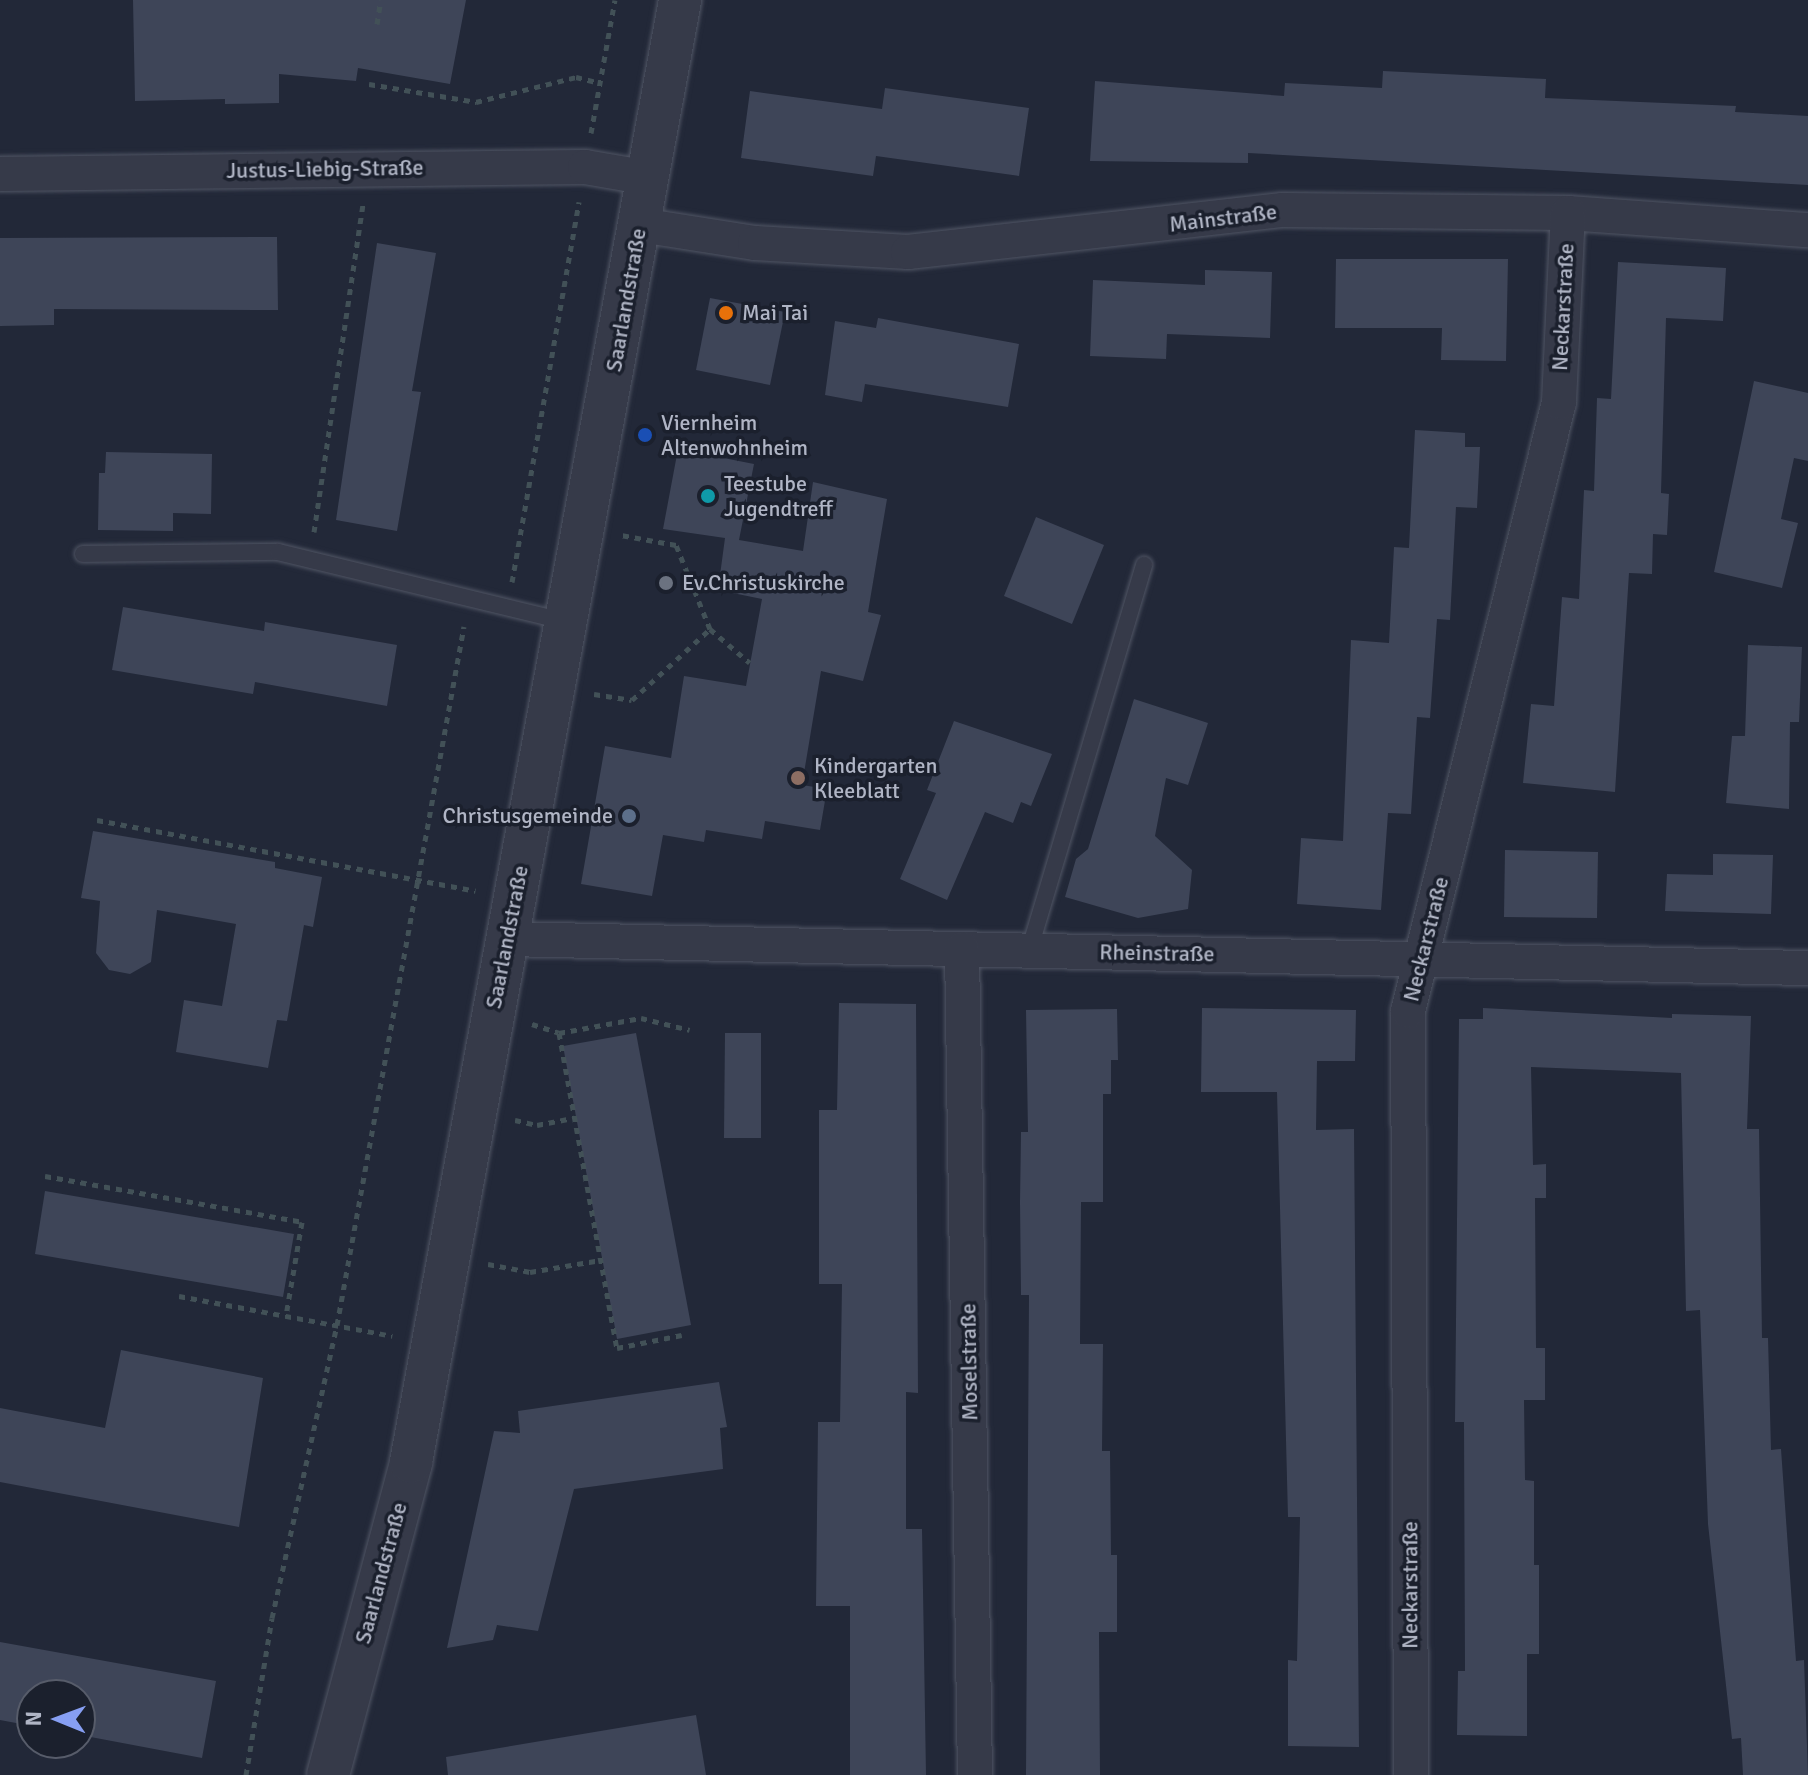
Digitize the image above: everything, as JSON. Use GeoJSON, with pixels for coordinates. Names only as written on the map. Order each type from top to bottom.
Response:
{"type":"FeatureCollection","features":[{"type":"Feature","properties":{"kind":"street","name":"Saarlandstraße"},"geometry":{"type":"LineString","coordinates":[[328,1775],[411,1462],[680,0]]}},
{"type":"Feature","properties":{"kind":"street","name":"Justus-Liebig-Straße"},"geometry":{"type":"LineString","coordinates":[[0,174],[585,167],[649,178]]}},
{"type":"Feature","properties":{"kind":"street","name":"Mainstraße"},"geometry":{"type":"LineString","coordinates":[[640,225],[755,243],[908,252],[1283,210],[1568,213],[1808,230]]}},
{"type":"Feature","properties":{"kind":"street","name":"Neckarstraße"},"geometry":{"type":"LineString","coordinates":[[1411,1775],[1408,1011],[1559,402],[1568,213]]}},
{"type":"Feature","properties":{"kind":"street","name":"Rheinstraße"},"geometry":{"type":"LineString","coordinates":[[511,919],[962,949],[1808,968]]}},
{"type":"Feature","properties":{"kind":"street","name":"Moselstraße"},"geometry":{"type":"LineString","coordinates":[[962,949],[975,1775]]}},
{"type":"Feature","properties":{"kind":"lane"},"geometry":{"type":"LineString","coordinates":[[83,554],[278,552],[565,621]]}},
{"type":"Feature","properties":{"kind":"lane"},"geometry":{"type":"LineString","coordinates":[[1029,951],[1144,565]]}},
{"type":"Feature","properties":{"kind":"path"},"geometry":{"type":"LineString","coordinates":[[377,24],[381,0]]}},
{"type":"Feature","properties":{"kind":"path"},"geometry":{"type":"LineString","coordinates":[[507,606],[615,0]]}},
{"type":"Feature","properties":{"kind":"path"},"geometry":{"type":"LineString","coordinates":[[369,84],[476,102],[576,77],[600,83]]}},
{"type":"Feature","properties":{"kind":"path"},"geometry":{"type":"LineString","coordinates":[[310,560],[362,216],[364,168]]}},
{"type":"Feature","properties":{"kind":"path"},"geometry":{"type":"LineString","coordinates":[[584,528],[676,545],[710,629],[750,663]]}},
{"type":"Feature","properties":{"kind":"path"},"geometry":{"type":"LineString","coordinates":[[246,1775],[272,1618],[337,1325],[421,880],[468,597]]}},
{"type":"Feature","properties":{"kind":"path"},"geometry":{"type":"LineString","coordinates":[[553,687],[632,700],[710,629]]}},
{"type":"Feature","properties":{"kind":"path"},"geometry":{"type":"LineString","coordinates":[[97,820],[421,880],[511,919]]}},
{"type":"Feature","properties":{"kind":"path"},"geometry":{"type":"LineString","coordinates":[[492,1016],[559,1033],[641,1018],[690,1030]]}},
{"type":"Feature","properties":{"kind":"path"},"geometry":{"type":"LineString","coordinates":[[559,1033],[617,1348],[682,1335]]}},
{"type":"Feature","properties":{"kind":"path"},"geometry":{"type":"LineString","coordinates":[[475,1110],[537,1125],[574,1118]]}},
{"type":"Feature","properties":{"kind":"path"},"geometry":{"type":"LineString","coordinates":[[45,1176],[302,1222],[286,1316]]}},
{"type":"Feature","properties":{"kind":"path"},"geometry":{"type":"LineString","coordinates":[[448,1257],[530,1272],[601,1260]]}},
{"type":"Feature","properties":{"kind":"path"},"geometry":{"type":"LineString","coordinates":[[179,1296],[432,1343]]}},
{"type":"Feature","properties":{"kind":"building"},"geometry":{"type":"Polygon","coordinates":[[[133,0],[466,0],[450,84],[358,68],[356,81],[279,74],[279,103],[225,104],[225,99],[135,101],[133,0]]]}},
{"type":"Feature","properties":{"kind":"building"},"geometry":{"type":"Polygon","coordinates":[[[1383,71],[1546,79],[1545,98],[1736,106],[1735,112],[1808,116],[1808,185],[1248,153],[1248,163],[1090,161],[1095,81],[1284,96],[1285,83],[1382,88],[1383,71]]]}},
{"type":"Feature","properties":{"kind":"building"},"geometry":{"type":"Polygon","coordinates":[[[885,88],[1029,108],[1019,176],[876,156],[873,176],[741,158],[750,91],[882,109],[885,88]]]}},
{"type":"Feature","properties":{"kind":"building"},"geometry":{"type":"Polygon","coordinates":[[[277,237],[278,310],[54,309],[54,325],[0,326],[0,238],[277,237]]]}},
{"type":"Feature","properties":{"kind":"building"},"geometry":{"type":"Polygon","coordinates":[[[377,243],[436,253],[412,391],[421,392],[397,531],[336,520],[377,243]]]}},
{"type":"Feature","properties":{"kind":"building"},"geometry":{"type":"Polygon","coordinates":[[[1336,259],[1508,259],[1506,361],[1441,360],[1442,328],[1335,328],[1336,259]]]}},
{"type":"Feature","properties":{"kind":"building"},"geometry":{"type":"Polygon","coordinates":[[[1618,262],[1726,268],[1723,321],[1666,318],[1661,493],[1669,494],[1667,535],[1653,534],[1652,574],[1629,573],[1615,792],[1523,783],[1531,704],[1554,706],[1562,597],[1579,599],[1584,490],[1594,491],[1597,398],[1611,399],[1618,262]]]}},
{"type":"Feature","properties":{"kind":"building"},"geometry":{"type":"Polygon","coordinates":[[[1205,270],[1272,272],[1270,338],[1167,334],[1166,359],[1090,356],[1093,280],[1205,285],[1205,270]]]}},
{"type":"Feature","properties":{"kind":"building"},"geometry":{"type":"Polygon","coordinates":[[[710,298],[785,312],[770,385],[696,370],[710,298]]]}},
{"type":"Feature","properties":{"kind":"building"},"geometry":{"type":"Polygon","coordinates":[[[878,318],[1019,344],[1008,407],[865,384],[862,402],[825,395],[835,321],[876,328],[878,318]]]}},
{"type":"Feature","properties":{"kind":"building"},"geometry":{"type":"Polygon","coordinates":[[[1754,381],[1808,393],[1808,461],[1794,458],[1781,519],[1798,523],[1782,588],[1714,572],[1754,381]]]}},
{"type":"Feature","properties":{"kind":"building"},"geometry":{"type":"Polygon","coordinates":[[[1415,430],[1465,433],[1465,447],[1480,447],[1477,508],[1456,507],[1450,620],[1437,619],[1430,718],[1417,717],[1411,814],[1388,813],[1381,910],[1297,904],[1301,838],[1343,841],[1351,640],[1389,643],[1394,547],[1409,548],[1415,430]]]}},
{"type":"Feature","properties":{"kind":"building"},"geometry":{"type":"Polygon","coordinates":[[[678,449],[754,464],[739,540],[803,551],[813,482],[887,499],[868,612],[881,615],[863,681],[821,671],[802,785],[827,789],[820,830],[765,821],[762,839],[706,830],[704,842],[663,835],[652,896],[581,884],[605,746],[671,758],[684,676],[746,686],[762,599],[718,590],[725,538],[663,529],[678,449]]]}},
{"type":"Feature","properties":{"kind":"building"},"geometry":{"type":"Polygon","coordinates":[[[106,452],[212,454],[211,514],[173,513],[173,531],[98,530],[99,473],[105,473],[106,452]]]}},
{"type":"Feature","properties":{"kind":"building"},"geometry":{"type":"Polygon","coordinates":[[[1036,517],[1104,545],[1072,624],[1004,596],[1036,517]]]}},
{"type":"Feature","properties":{"kind":"building"},"geometry":{"type":"Polygon","coordinates":[[[123,607],[264,631],[265,622],[397,645],[387,706],[255,682],[253,694],[112,670],[123,607]]]}},
{"type":"Feature","properties":{"kind":"building"},"geometry":{"type":"Polygon","coordinates":[[[1748,645],[1802,647],[1799,722],[1790,722],[1789,809],[1726,803],[1732,736],[1745,736],[1748,645]]]}},
{"type":"Feature","properties":{"kind":"building"},"geometry":{"type":"Polygon","coordinates":[[[1134,699],[1208,723],[1188,785],[1166,778],[1155,836],[1192,870],[1188,909],[1138,918],[1065,897],[1076,859],[1088,849],[1134,699]]]}},
{"type":"Feature","properties":{"kind":"building"},"geometry":{"type":"Polygon","coordinates":[[[954,721],[1052,754],[1031,806],[1021,802],[1013,823],[985,812],[947,900],[900,879],[936,793],[927,790],[954,721]]]}},
{"type":"Feature","properties":{"kind":"building"},"geometry":{"type":"Polygon","coordinates":[[[93,831],[275,862],[275,868],[322,877],[313,927],[304,925],[287,1021],[277,1020],[268,1068],[176,1052],[184,1000],[222,1006],[236,924],[157,910],[151,962],[130,974],[109,970],[96,953],[100,901],[81,898],[93,831]]]}},
{"type":"Feature","properties":{"kind":"building"},"geometry":{"type":"Polygon","coordinates":[[[1505,850],[1598,852],[1597,918],[1504,917],[1505,850]]]}},
{"type":"Feature","properties":{"kind":"building"},"geometry":{"type":"Polygon","coordinates":[[[1713,854],[1773,855],[1771,914],[1665,911],[1667,874],[1713,875],[1713,854]]]}},
{"type":"Feature","properties":{"kind":"building"},"geometry":{"type":"Polygon","coordinates":[[[839,1003],[916,1004],[918,1393],[906,1392],[906,1529],[922,1529],[926,1775],[850,1775],[850,1606],[816,1606],[818,1422],[840,1422],[842,1284],[819,1284],[819,1110],[837,1110],[839,1003]]]}},
{"type":"Feature","properties":{"kind":"building"},"geometry":{"type":"Polygon","coordinates":[[[1202,1008],[1356,1010],[1355,1061],[1317,1061],[1316,1130],[1354,1129],[1359,1747],[1288,1746],[1288,1660],[1297,1661],[1300,1517],[1288,1517],[1277,1092],[1201,1092],[1202,1008]]]}},
{"type":"Feature","properties":{"kind":"building"},"geometry":{"type":"Polygon","coordinates":[[[1483,1008],[1672,1018],[1672,1014],[1751,1016],[1747,1129],[1759,1129],[1762,1338],[1768,1338],[1771,1450],[1781,1449],[1796,1661],[1804,1660],[1808,1775],[1743,1775],[1741,1738],[1732,1739],[1708,1524],[1700,1310],[1686,1311],[1681,1073],[1531,1067],[1533,1165],[1546,1164],[1546,1198],[1535,1198],[1536,1348],[1545,1348],[1545,1400],[1524,1400],[1525,1480],[1534,1481],[1534,1565],[1539,1565],[1539,1654],[1527,1654],[1527,1736],[1457,1735],[1458,1671],[1465,1671],[1464,1422],[1455,1422],[1459,1019],[1483,1019],[1483,1008]]]}},
{"type":"Feature","properties":{"kind":"building"},"geometry":{"type":"Polygon","coordinates":[[[1117,1009],[1118,1060],[1111,1060],[1111,1094],[1103,1094],[1103,1202],[1081,1202],[1080,1344],[1103,1344],[1102,1451],[1110,1451],[1111,1555],[1117,1555],[1117,1632],[1099,1632],[1100,1775],[1026,1775],[1029,1295],[1021,1295],[1020,1202],[1021,1132],[1028,1132],[1026,1010],[1117,1009]]]}},
{"type":"Feature","properties":{"kind":"building"},"geometry":{"type":"Polygon","coordinates":[[[636,1033],[691,1325],[617,1339],[563,1046],[636,1033]]]}},
{"type":"Feature","properties":{"kind":"building"},"geometry":{"type":"Polygon","coordinates":[[[725,1033],[761,1033],[761,1138],[724,1138],[725,1033]]]}},
{"type":"Feature","properties":{"kind":"building"},"geometry":{"type":"Polygon","coordinates":[[[45,1191],[294,1234],[283,1297],[35,1254],[45,1191]]]}},
{"type":"Feature","properties":{"kind":"building"},"geometry":{"type":"Polygon","coordinates":[[[121,1350],[263,1378],[239,1527],[0,1482],[0,1408],[105,1428],[121,1350]]]}},
{"type":"Feature","properties":{"kind":"building"},"geometry":{"type":"Polygon","coordinates":[[[719,1382],[727,1427],[720,1428],[723,1469],[574,1489],[538,1631],[497,1625],[493,1640],[447,1648],[494,1431],[520,1433],[518,1411],[719,1382]]]}},
{"type":"Feature","properties":{"kind":"building"},"geometry":{"type":"Polygon","coordinates":[[[0,1642],[216,1681],[202,1758],[96,1738],[96,1679],[16,1679],[16,1723],[0,1720],[0,1642]]]}},
{"type":"Feature","properties":{"kind":"building"},"geometry":{"type":"Polygon","coordinates":[[[696,1715],[706,1775],[448,1775],[446,1757],[696,1715]]]}},
{"type":"Feature","properties":{"kind":"place","name":"Mai Tai"},"geometry":{"type":"Point","coordinates":[726,313]}},
{"type":"Feature","properties":{"kind":"place","name":"Viernheim Altenwohnheim"},"geometry":{"type":"Point","coordinates":[645,435]}},
{"type":"Feature","properties":{"kind":"place","name":"Teestube Jugendtreff"},"geometry":{"type":"Point","coordinates":[708,496]}},
{"type":"Feature","properties":{"kind":"place","name":"Ev.Christuskirche"},"geometry":{"type":"Point","coordinates":[666,583]}},
{"type":"Feature","properties":{"kind":"place","name":"Kindergarten Kleeblatt"},"geometry":{"type":"Point","coordinates":[798,778]}},
{"type":"Feature","properties":{"kind":"place","name":"Christusgemeinde"},"geometry":{"type":"Point","coordinates":[629,816]}}]}
